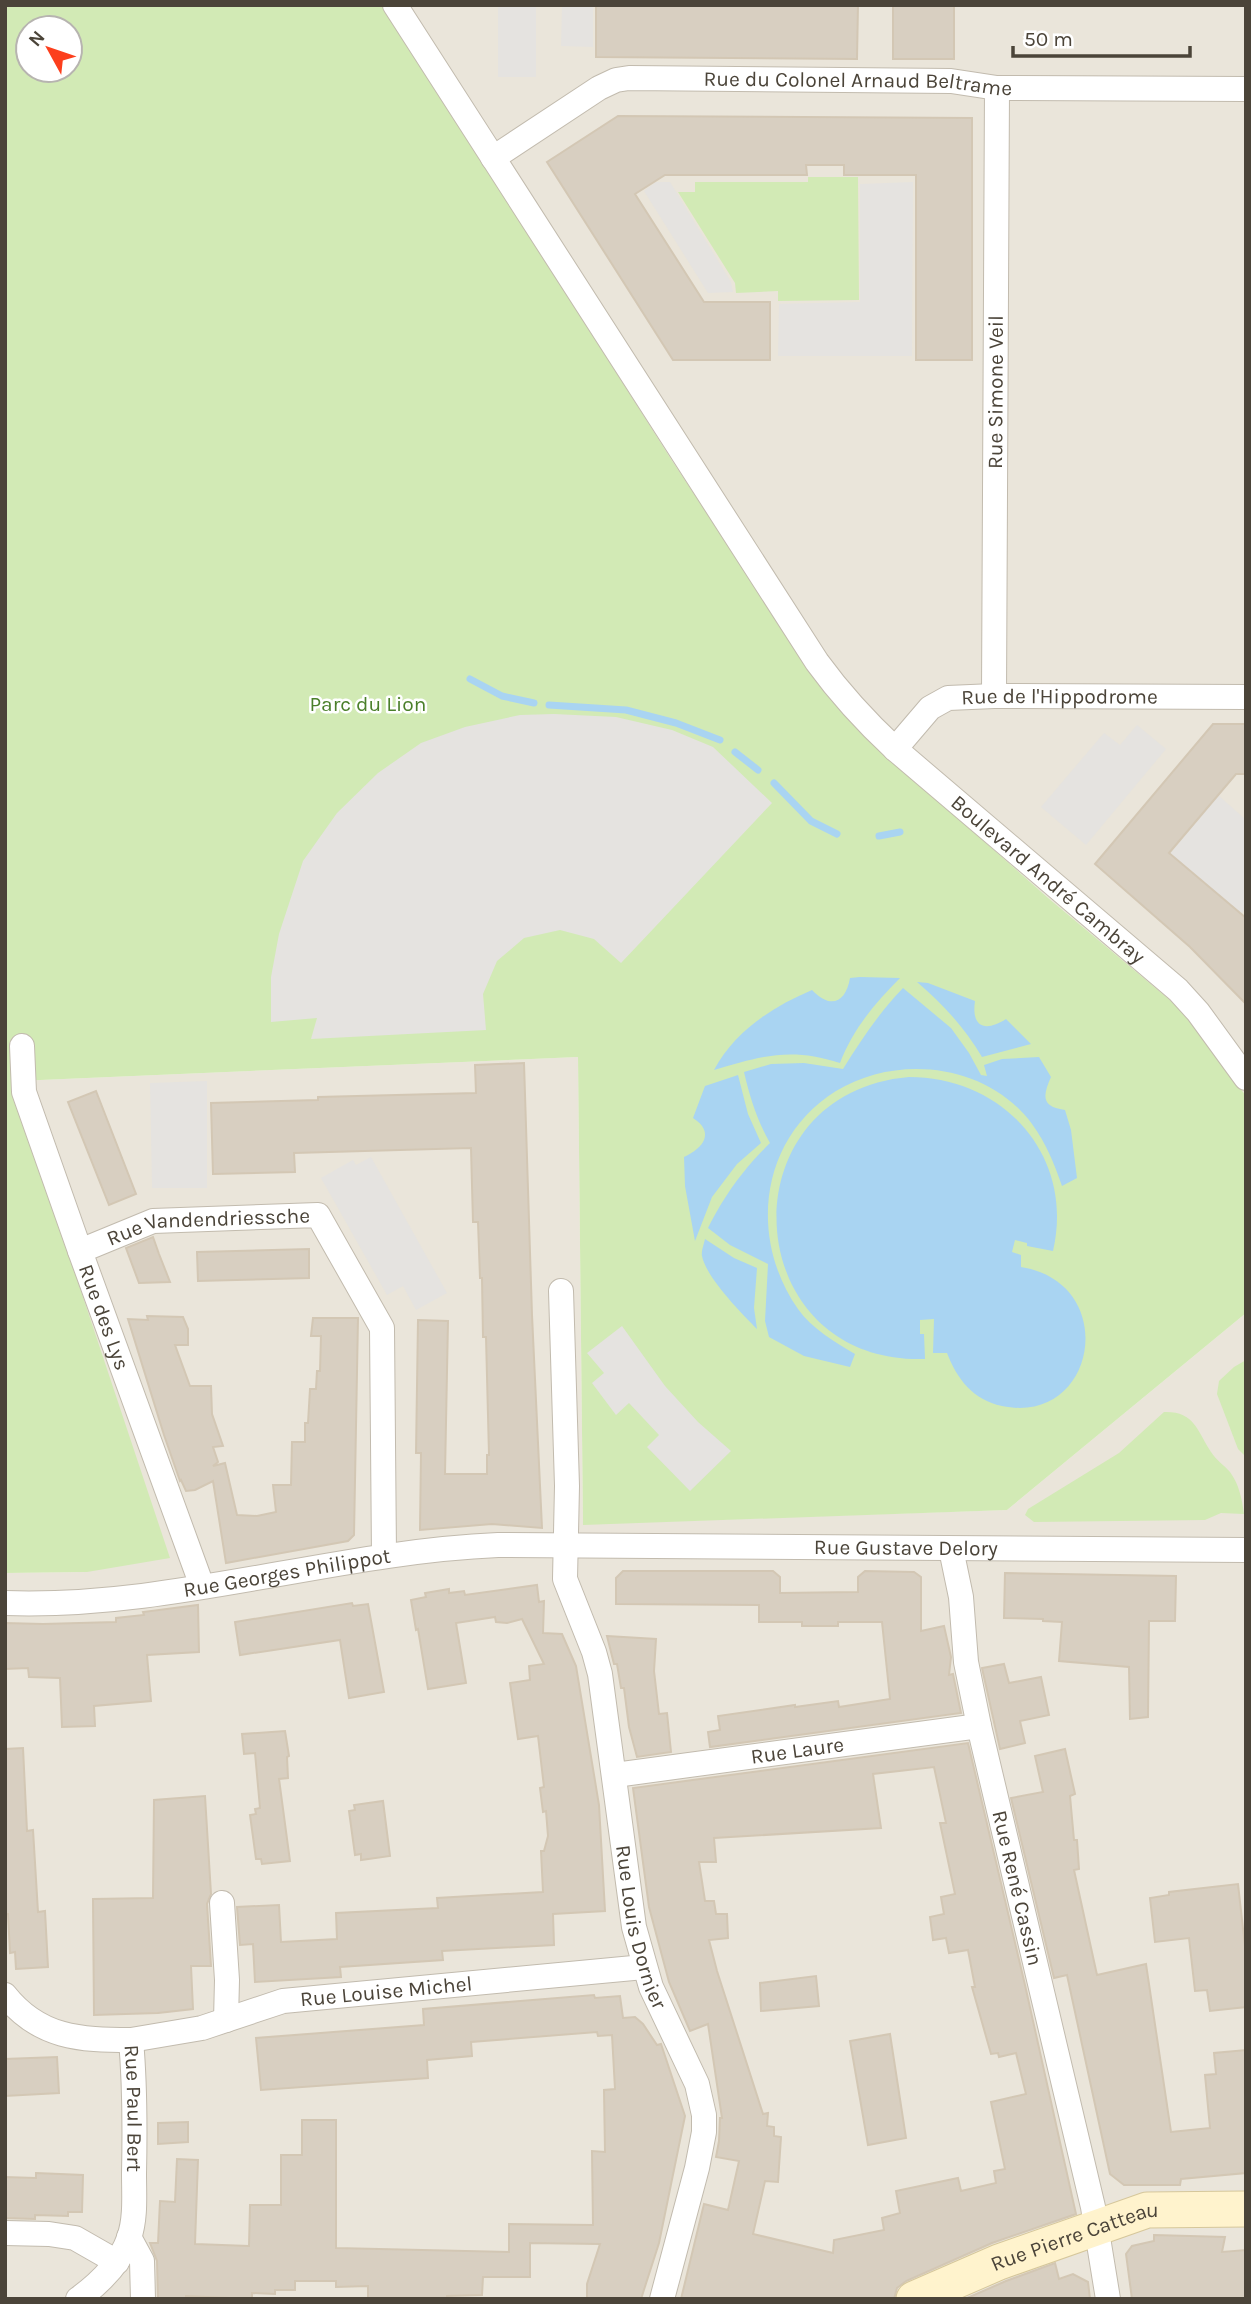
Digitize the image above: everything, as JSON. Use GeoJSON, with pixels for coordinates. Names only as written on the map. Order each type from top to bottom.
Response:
{"type":"FeatureCollection","features":[{"type":"Feature","properties":{"kind":"street","name":"Boulevard André Cambray"},"geometry":{"type":"LineString","coordinates":[[395,5],[837,690],[895,749],[1178,990],[1205,1021],[1246,1078]]}},
{"type":"Feature","properties":{"kind":"street","name":"Rue du Colonel Arnaud Beltrame"},"geometry":{"type":"LineString","coordinates":[[493,158],[599,88],[616,80],[629,78],[951,81],[997,88],[1246,89]]}},
{"type":"Feature","properties":{"kind":"street","name":"Rue Simone Veil"},"geometry":{"type":"LineString","coordinates":[[994,696],[997,88]]}},
{"type":"Feature","properties":{"kind":"street","name":"Rue de l'Hippodrome"},"geometry":{"type":"LineString","coordinates":[[895,749],[930,708],[939,702],[961,696],[1246,697]]}},
{"type":"Feature","properties":{"kind":"street","name":"Rue des Lys"},"geometry":{"type":"LineString","coordinates":[[22,1046],[24,1092],[202,1586]]}},
{"type":"Feature","properties":{"kind":"street","name":"Rue Vandendriessche"},"geometry":{"type":"LineString","coordinates":[[80,1251],[153,1221],[318,1215],[382,1328],[384,1555]]}},
{"type":"Feature","properties":{"kind":"street","name":"Rue Louis Dornier"},"geometry":{"type":"LineString","coordinates":[[561,1291],[567,1486],[565,1579],[600,1674],[634,1927],[644,1967],[697,2084],[704,2115],[704,2132],[697,2168],[662,2299]]}},
{"type":"Feature","properties":{"kind":"street","name":"Rue Georges Philippot"},"geometry":{"type":"LineString","coordinates":[[5,1603],[87,1602],[202,1586],[384,1555],[452,1547],[566,1546]]}},
{"type":"Feature","properties":{"kind":"street","name":"Rue Gustave Delory"},"geometry":{"type":"LineString","coordinates":[[566,1546],[1246,1550]]}},
{"type":"Feature","properties":{"kind":"street","name":"Rue René Cassin"},"geometry":{"type":"LineString","coordinates":[[951,1549],[961,1597],[966,1662],[979,1726],[1097,2227],[1108,2299]]}},
{"type":"Feature","properties":{"kind":"street","name":"Rue Laure"},"geometry":{"type":"LineString","coordinates":[[615,1775],[979,1726]]}},
{"type":"Feature","properties":{"kind":"street"},"geometry":{"type":"LineString","coordinates":[[222,1903],[226,2020]]}},
{"type":"Feature","properties":{"kind":"street","name":"Rue Louise Michel"},"geometry":{"type":"LineString","coordinates":[[131,2040],[189,2031],[283,2001],[644,1967]]}},
{"type":"Feature","properties":{"kind":"street","name":"Rue Paul Bert"},"geometry":{"type":"LineString","coordinates":[[5,1995],[30,2020],[54,2032],[97,2040],[131,2040],[135,2105],[134,2207],[129,2237],[117,2262],[101,2281],[78,2299]]}},
{"type":"Feature","properties":{"kind":"street","name":"Rue Pierre Catteau"},"geometry":{"type":"LineString","coordinates":[[914,2299],[999,2263],[1147,2210],[1246,2209]]}},
{"type":"Feature","properties":{"kind":"street"},"geometry":{"type":"LineString","coordinates":[[5,2233],[75,2238],[117,2262]]}},
{"type":"Feature","properties":{"kind":"street"},"geometry":{"type":"LineString","coordinates":[[129,2237],[142,2261],[143,2299]]}},
{"type":"Feature","properties":{"kind":"shaded area"},"geometry":{"type":"Polygon","coordinates":[[[382,5],[1246,5],[1246,1096],[1183,1011],[1047,897],[857,729],[774,615],[671,459],[382,5]]]}},
{"type":"Feature","properties":{"kind":"shaded area"},"geometry":{"type":"Polygon","coordinates":[[[498,5],[536,5],[536,77],[498,77],[498,5]]]}},
{"type":"Feature","properties":{"kind":"shaded area"},"geometry":{"type":"Polygon","coordinates":[[[562,5],[593,5],[593,47],[561,46],[562,5]]]}},
{"type":"Feature","properties":{"kind":"shaded area"},"geometry":{"type":"Polygon","coordinates":[[[656,182],[670,182],[731,282],[733,292],[708,293],[644,191],[656,182]]]}},
{"type":"Feature","properties":{"kind":"shaded area"},"geometry":{"type":"Polygon","coordinates":[[[913,182],[912,356],[778,356],[779,304],[860,302],[860,184],[913,182]]]}},
{"type":"Feature","properties":{"kind":"shaded area"},"geometry":{"type":"Polygon","coordinates":[[[520,715],[616,717],[672,730],[713,747],[772,803],[621,963],[594,939],[560,930],[524,938],[497,961],[483,994],[486,1030],[311,1039],[317,1018],[271,1022],[271,977],[279,934],[303,861],[337,813],[378,773],[421,743],[465,727],[520,715]]]}},
{"type":"Feature","properties":{"kind":"shaded area"},"geometry":{"type":"Polygon","coordinates":[[[1137,725],[1166,749],[1086,845],[1041,807],[1104,733],[1120,745],[1137,725]]]}},
{"type":"Feature","properties":{"kind":"shaded area"},"geometry":{"type":"Polygon","coordinates":[[[1218,795],[1246,820],[1246,908],[1241,914],[1170,854],[1218,795]]]}},
{"type":"Feature","properties":{"kind":"shaded area"},"geometry":{"type":"Polygon","coordinates":[[[578,1057],[583,1524],[1007,1510],[1246,1313],[1246,2299],[5,2299],[5,1573],[87,1572],[11,1084],[17,1081],[578,1057]]]}},
{"type":"Feature","properties":{"kind":"shaded area"},"geometry":{"type":"Polygon","coordinates":[[[207,1081],[207,1188],[152,1188],[150,1083],[207,1081]]]}},
{"type":"Feature","properties":{"kind":"shaded area"},"geometry":{"type":"Polygon","coordinates":[[[371,1157],[447,1293],[416,1310],[403,1286],[387,1295],[321,1178],[353,1160],[356,1165],[371,1157]]]}},
{"type":"Feature","properties":{"kind":"shaded area"},"geometry":{"type":"Polygon","coordinates":[[[622,1326],[665,1386],[698,1422],[731,1451],[690,1491],[647,1447],[659,1435],[629,1403],[616,1415],[592,1383],[604,1373],[587,1353],[622,1326]]]}},
{"type":"Feature","properties":{"kind":"green space","name":"Parc du Lion"},"geometry":{"type":"Polygon","coordinates":[[[5,5],[382,5],[671,459],[774,615],[857,729],[1047,897],[1183,1011],[1246,1096],[1246,1313],[1007,1510],[583,1525],[578,1057],[17,1081],[12,1084],[170,1558],[87,1572],[5,1573],[5,5]]]}},
{"type":"Feature","properties":{"kind":"green space"},"geometry":{"type":"Polygon","coordinates":[[[808,177],[858,177],[859,300],[778,301],[778,291],[736,293],[735,283],[678,192],[695,192],[695,182],[808,182],[808,177]]]}},
{"type":"Feature","properties":{"kind":"green space"},"geometry":{"type":"Polygon","coordinates":[[[1246,1360],[1246,1457],[1238,1449],[1217,1394],[1219,1381],[1246,1360]]]}},
{"type":"Feature","properties":{"kind":"green space"},"geometry":{"type":"Polygon","coordinates":[[[1164,1412],[1182,1415],[1194,1423],[1213,1455],[1233,1477],[1240,1492],[1244,1514],[1221,1513],[1205,1520],[1034,1522],[1025,1515],[1028,1509],[1119,1453],[1164,1412]]]}},
{"type":"Feature","properties":{"kind":"water"},"geometry":{"type":"Polygon","coordinates":[[[850,978],[900,978],[866,1017],[851,1039],[840,1063],[791,1054],[762,1057],[714,1070],[733,1043],[769,1012],[812,990],[825,1000],[837,1000],[845,993],[850,978]]]}},
{"type":"Feature","properties":{"kind":"water"},"geometry":{"type":"Polygon","coordinates":[[[917,982],[928,983],[975,1001],[975,1017],[978,1022],[986,1026],[1006,1019],[1031,1044],[982,1057],[953,1016],[917,982]]]}},
{"type":"Feature","properties":{"kind":"water"},"geometry":{"type":"Polygon","coordinates":[[[903,988],[951,1028],[981,1075],[987,1076],[984,1065],[1002,1059],[1039,1057],[1051,1077],[1046,1090],[1046,1100],[1057,1109],[1065,1110],[1071,1130],[1077,1178],[1062,1186],[1049,1154],[1032,1124],[1013,1104],[992,1088],[967,1077],[914,1069],[887,1072],[860,1079],[836,1091],[810,1111],[791,1135],[777,1162],[770,1191],[768,1221],[772,1252],[782,1281],[798,1309],[810,1323],[855,1354],[850,1367],[804,1356],[769,1337],[765,1321],[768,1264],[730,1245],[708,1228],[736,1182],[770,1143],[754,1109],[744,1072],[771,1064],[804,1063],[843,1069],[871,1027],[903,988]]]}},
{"type":"Feature","properties":{"kind":"water"},"geometry":{"type":"Polygon","coordinates":[[[738,1075],[748,1114],[761,1143],[737,1164],[712,1197],[695,1241],[685,1186],[684,1157],[697,1149],[705,1134],[700,1123],[693,1118],[705,1086],[738,1075]]]}},
{"type":"Feature","properties":{"kind":"water"},"geometry":{"type":"Polygon","coordinates":[[[909,1077],[943,1081],[975,1091],[1002,1107],[1025,1128],[1042,1154],[1053,1184],[1057,1216],[1053,1251],[1027,1246],[1027,1243],[1015,1240],[1012,1252],[1021,1255],[1021,1267],[1053,1278],[1074,1298],[1084,1323],[1085,1350],[1076,1375],[1059,1395],[1034,1406],[1002,1406],[983,1399],[967,1387],[947,1353],[933,1353],[934,1319],[920,1320],[920,1334],[924,1334],[925,1359],[863,1349],[817,1320],[788,1277],[777,1226],[783,1175],[807,1129],[849,1094],[909,1077]]]}},
{"type":"Feature","properties":{"kind":"water"},"geometry":{"type":"Polygon","coordinates":[[[705,1239],[734,1258],[757,1268],[754,1308],[757,1329],[710,1274],[702,1256],[705,1239]]]}},
{"type":"Feature","properties":{"kind":"building"},"geometry":{"type":"Polygon","coordinates":[[[596,5],[858,5],[857,59],[596,57],[596,5]]]}},
{"type":"Feature","properties":{"kind":"building"},"geometry":{"type":"Polygon","coordinates":[[[893,5],[954,5],[954,59],[893,59],[893,5]]]}},
{"type":"Feature","properties":{"kind":"building"},"geometry":{"type":"Polygon","coordinates":[[[618,116],[972,118],[972,360],[916,360],[916,175],[844,175],[844,165],[806,165],[807,175],[665,175],[635,194],[704,302],[770,302],[770,360],[673,360],[547,162],[618,116]]]}},
{"type":"Feature","properties":{"kind":"building"},"geometry":{"type":"Polygon","coordinates":[[[1213,724],[1246,724],[1246,774],[1236,774],[1169,853],[1246,918],[1246,1004],[1190,947],[1095,864],[1213,724]]]}},
{"type":"Feature","properties":{"kind":"building"},"geometry":{"type":"Polygon","coordinates":[[[524,1063],[542,1528],[492,1524],[420,1530],[421,1453],[416,1453],[418,1320],[448,1321],[445,1474],[487,1474],[489,1455],[486,1337],[483,1337],[478,1222],[473,1222],[471,1148],[294,1153],[295,1172],[213,1174],[211,1103],[476,1093],[475,1065],[524,1063]]]}},
{"type":"Feature","properties":{"kind":"building"},"geometry":{"type":"Polygon","coordinates":[[[96,1091],[136,1194],[109,1205],[68,1102],[96,1091]]]}},
{"type":"Feature","properties":{"kind":"building"},"geometry":{"type":"Polygon","coordinates":[[[153,1237],[170,1282],[139,1283],[126,1248],[153,1237]]]}},
{"type":"Feature","properties":{"kind":"building"},"geometry":{"type":"Polygon","coordinates":[[[309,1249],[309,1278],[198,1281],[197,1252],[309,1249]]]}},
{"type":"Feature","properties":{"kind":"building"},"geometry":{"type":"Polygon","coordinates":[[[147,1316],[183,1317],[188,1329],[188,1345],[175,1345],[190,1386],[211,1386],[212,1414],[223,1446],[213,1447],[218,1462],[213,1466],[225,1463],[237,1515],[257,1516],[276,1512],[273,1485],[291,1485],[292,1442],[305,1442],[310,1389],[316,1389],[317,1371],[320,1371],[321,1336],[311,1336],[313,1318],[358,1318],[354,1535],[348,1541],[226,1563],[213,1481],[195,1490],[186,1491],[164,1435],[128,1319],[148,1320],[147,1316]]]}},
{"type":"Feature","properties":{"kind":"building"},"geometry":{"type":"Polygon","coordinates":[[[623,1571],[773,1571],[780,1577],[780,1593],[858,1592],[858,1577],[865,1571],[914,1572],[921,1577],[921,1631],[944,1626],[951,1657],[949,1675],[953,1674],[961,1713],[710,1747],[708,1732],[720,1730],[718,1716],[795,1705],[838,1701],[839,1707],[890,1699],[882,1622],[838,1622],[838,1626],[802,1626],[802,1622],[759,1622],[759,1605],[616,1604],[616,1578],[623,1571]]]}},
{"type":"Feature","properties":{"kind":"building"},"geometry":{"type":"Polygon","coordinates":[[[1005,1573],[1176,1576],[1175,1621],[1149,1621],[1148,1717],[1130,1719],[1129,1667],[1059,1661],[1062,1622],[1004,1618],[1005,1573]]]}},
{"type":"Feature","properties":{"kind":"building"},"geometry":{"type":"Polygon","coordinates":[[[537,1585],[539,1602],[544,1601],[543,1633],[562,1634],[576,1666],[599,1805],[605,1911],[553,1914],[554,1945],[442,1951],[443,1960],[340,1967],[341,1977],[255,1982],[253,1944],[240,1945],[237,1907],[279,1905],[281,1942],[337,1939],[336,1913],[438,1908],[437,1898],[543,1892],[541,1851],[544,1851],[548,1836],[546,1811],[543,1812],[540,1788],[544,1787],[538,1736],[518,1739],[510,1683],[530,1680],[529,1666],[544,1664],[522,1619],[507,1623],[496,1622],[495,1617],[456,1623],[466,1683],[428,1689],[411,1600],[426,1597],[425,1593],[449,1589],[449,1593],[464,1591],[465,1595],[537,1585]]]}},
{"type":"Feature","properties":{"kind":"building"},"geometry":{"type":"Polygon","coordinates":[[[352,1603],[353,1606],[368,1604],[384,1692],[349,1698],[340,1640],[240,1655],[235,1622],[352,1603]]]}},
{"type":"Feature","properties":{"kind":"building"},"geometry":{"type":"Polygon","coordinates":[[[198,1605],[199,1652],[147,1655],[151,1701],[94,1706],[95,1726],[62,1727],[60,1678],[29,1677],[28,1668],[5,1669],[5,1623],[116,1622],[116,1618],[144,1615],[143,1612],[198,1605]]]}},
{"type":"Feature","properties":{"kind":"building"},"geometry":{"type":"Polygon","coordinates":[[[607,1636],[656,1639],[654,1671],[659,1714],[667,1713],[671,1752],[637,1757],[629,1727],[624,1688],[621,1688],[617,1664],[614,1664],[607,1636]]]}},
{"type":"Feature","properties":{"kind":"building"},"geometry":{"type":"Polygon","coordinates":[[[1004,1664],[1009,1683],[1041,1677],[1049,1715],[1020,1721],[1025,1743],[1000,1749],[982,1668],[1004,1664]]]}},
{"type":"Feature","properties":{"kind":"building"},"geometry":{"type":"Polygon","coordinates":[[[285,1731],[289,1756],[288,1778],[279,1779],[290,1861],[262,1864],[261,1859],[256,1859],[250,1815],[256,1814],[255,1809],[260,1808],[255,1753],[244,1754],[242,1734],[285,1731]]]}},
{"type":"Feature","properties":{"kind":"building"},"geometry":{"type":"Polygon","coordinates":[[[968,1743],[1076,2214],[992,2243],[906,2281],[897,2288],[894,2299],[681,2299],[704,2204],[728,2210],[739,2161],[716,2157],[722,2118],[708,2024],[690,2031],[669,1982],[649,1907],[633,1788],[968,1743]],[[934,1767],[873,1774],[881,1828],[714,1838],[716,1862],[699,1862],[705,1901],[714,1901],[716,1914],[727,1914],[728,1938],[709,1940],[717,1971],[763,2114],[768,2113],[767,2126],[774,2127],[774,2136],[781,2137],[778,2182],[765,2181],[753,2234],[833,2253],[834,2240],[884,2230],[882,2218],[900,2213],[896,2191],[958,2178],[961,2191],[996,2183],[994,2171],[1005,2169],[991,2102],[1026,2094],[1016,2053],[999,2057],[998,2053],[991,2054],[972,1987],[975,1987],[968,1950],[949,1953],[946,1938],[933,1940],[930,1917],[944,1914],[941,1897],[955,1894],[940,1823],[946,1823],[934,1767]]]}},
{"type":"Feature","properties":{"kind":"building"},"geometry":{"type":"Polygon","coordinates":[[[23,1748],[27,1831],[33,1830],[38,1912],[45,1911],[48,1967],[16,1969],[15,1952],[10,1953],[8,1914],[5,1914],[5,1749],[23,1748]]]}},
{"type":"Feature","properties":{"kind":"building"},"geometry":{"type":"Polygon","coordinates":[[[1065,1749],[1075,1794],[1070,1796],[1079,1869],[1074,1870],[1097,1975],[1146,1964],[1171,2132],[1210,2128],[1205,2075],[1216,2074],[1214,2053],[1246,2050],[1246,2173],[1181,2179],[1180,2185],[1124,2185],[1110,2174],[1067,1975],[1054,1978],[1011,1798],[1043,1792],[1035,1756],[1065,1749]]]}},
{"type":"Feature","properties":{"kind":"building"},"geometry":{"type":"Polygon","coordinates":[[[205,1796],[211,1894],[207,1904],[211,1966],[191,1966],[193,2009],[94,2015],[93,1899],[153,1898],[154,1800],[205,1796]]]}},
{"type":"Feature","properties":{"kind":"building"},"geometry":{"type":"Polygon","coordinates":[[[383,1801],[390,1856],[361,1860],[361,1854],[355,1855],[349,1811],[355,1810],[354,1805],[383,1801]]]}},
{"type":"Feature","properties":{"kind":"building"},"geometry":{"type":"Polygon","coordinates":[[[1238,1884],[1246,1955],[1246,2007],[1210,2011],[1207,1990],[1195,1991],[1189,1938],[1155,1942],[1150,1898],[1169,1895],[1169,1892],[1238,1884]]]}},
{"type":"Feature","properties":{"kind":"building"},"geometry":{"type":"Polygon","coordinates":[[[816,1976],[819,2006],[761,2011],[760,1983],[816,1976]]]}},
{"type":"Feature","properties":{"kind":"building"},"geometry":{"type":"Polygon","coordinates":[[[594,1995],[595,1998],[620,1996],[623,2018],[635,2017],[657,2045],[661,2044],[685,2116],[659,2243],[641,2299],[587,2299],[587,2284],[600,2244],[530,2243],[530,2277],[483,2277],[482,2295],[447,2296],[447,2299],[368,2299],[368,2286],[336,2287],[336,2281],[295,2281],[295,2290],[275,2290],[275,2294],[252,2293],[252,2299],[186,2296],[186,2299],[158,2299],[157,2261],[150,2243],[158,2243],[160,2201],[175,2202],[177,2159],[198,2160],[195,2244],[249,2246],[250,2205],[281,2205],[281,2155],[302,2155],[302,2120],[336,2120],[336,2248],[509,2252],[509,2224],[593,2225],[592,2151],[605,2152],[604,2090],[615,2089],[612,2035],[598,2036],[597,2032],[471,2042],[472,2056],[427,2060],[428,2078],[261,2090],[256,2038],[424,2025],[423,2009],[594,1995]]]}},
{"type":"Feature","properties":{"kind":"building"},"geometry":{"type":"Polygon","coordinates":[[[890,2034],[906,2138],[868,2145],[850,2041],[890,2034]]]}},
{"type":"Feature","properties":{"kind":"building"},"geometry":{"type":"Polygon","coordinates":[[[57,2057],[59,2093],[5,2096],[5,2059],[57,2057]]]}},
{"type":"Feature","properties":{"kind":"building"},"geometry":{"type":"Polygon","coordinates":[[[188,2122],[188,2142],[158,2144],[158,2123],[188,2122]]]}},
{"type":"Feature","properties":{"kind":"building"},"geometry":{"type":"Polygon","coordinates":[[[36,2173],[83,2175],[82,2212],[68,2212],[68,2216],[35,2215],[35,2219],[5,2218],[5,2177],[36,2178],[36,2173]]]}},
{"type":"Feature","properties":{"kind":"building"},"geometry":{"type":"Polygon","coordinates":[[[1154,2235],[1225,2237],[1222,2252],[1246,2250],[1246,2299],[1132,2299],[1126,2254],[1132,2246],[1154,2241],[1154,2235]]]}},
{"type":"Feature","properties":{"kind":"building"},"geometry":{"type":"Polygon","coordinates":[[[1055,2263],[1059,2279],[1073,2274],[1088,2282],[1090,2299],[965,2299],[1006,2281],[1055,2263]]]}},
{"type":"Feature","properties":{"kind":"waterway"},"geometry":{"type":"LineString","coordinates":[[470,679],[502,696],[534,703]]}},
{"type":"Feature","properties":{"kind":"waterway"},"geometry":{"type":"LineString","coordinates":[[549,705],[626,710],[676,723],[720,740]]}},
{"type":"Feature","properties":{"kind":"waterway"},"geometry":{"type":"LineString","coordinates":[[735,752],[758,770]]}},
{"type":"Feature","properties":{"kind":"waterway"},"geometry":{"type":"LineString","coordinates":[[774,783],[811,821],[837,834]]}},
{"type":"Feature","properties":{"kind":"waterway"},"geometry":{"type":"LineString","coordinates":[[879,836],[900,832]]}}]}
